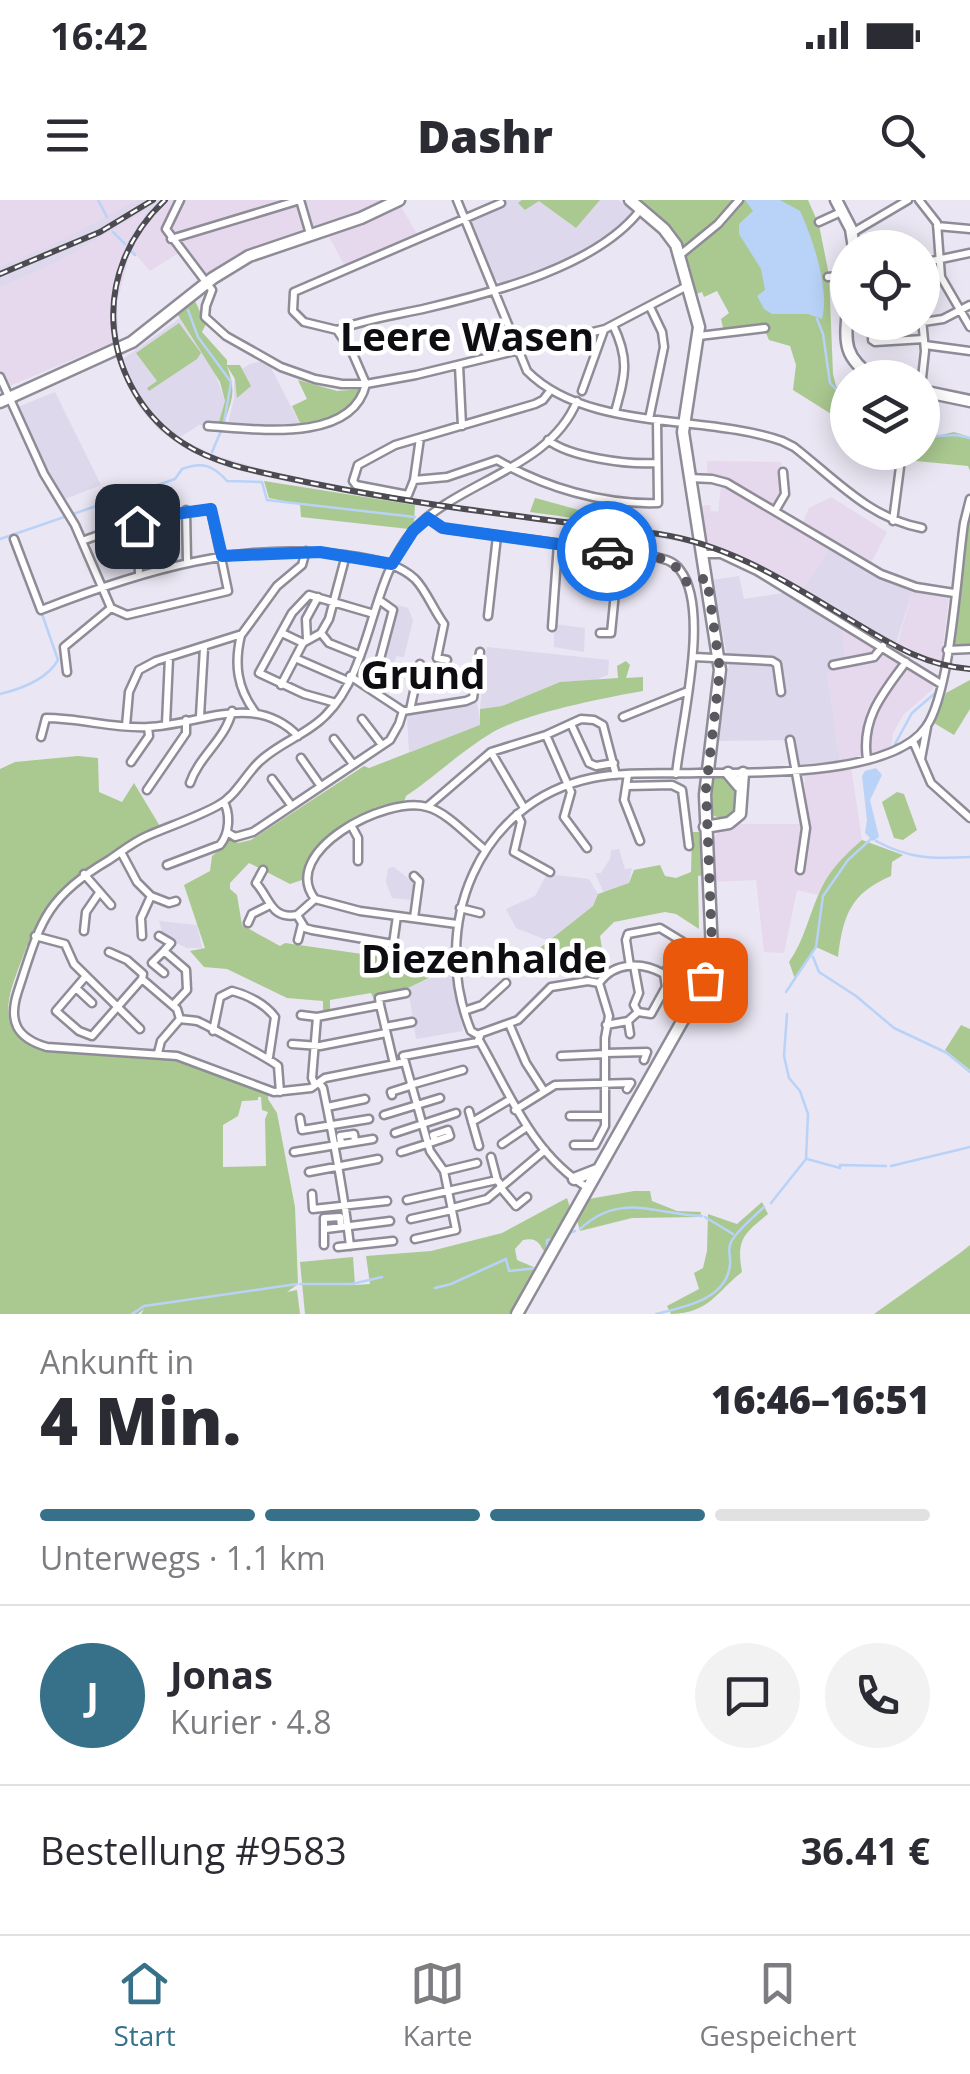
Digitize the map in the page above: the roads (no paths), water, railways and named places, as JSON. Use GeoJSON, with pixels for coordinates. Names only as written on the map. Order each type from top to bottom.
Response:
{"type":"FeatureCollection","features":[{"type":"Feature","properties":{"kind":"main road"},"geometry":{"type":"LineString","coordinates":[[4,400],[132,342],[206,283],[254,253],[353,220],[394,200]]}},
{"type":"Feature","properties":{"kind":"main road"},"geometry":{"type":"LineString","coordinates":[[517,1314],[582,1199],[580,1183],[598,1170],[708,970],[712,943],[706,843],[711,822],[720,670],[725,657],[689,478],[683,418],[699,336],[680,255],[664,229],[627,200]]}},
{"type":"Feature","properties":{"kind":"main road"},"geometry":{"type":"LineString","coordinates":[[836,200],[851,230]]}},
{"type":"Feature","properties":{"kind":"main road"},"geometry":{"type":"LineString","coordinates":[[940,395],[970,401]]}},
{"type":"Feature","properties":{"kind":"main road"},"geometry":{"type":"LineString","coordinates":[[711,822],[729,820],[737,812],[740,777]]}},
{"type":"Feature","properties":{"kind":"street"},"geometry":{"type":"LineString","coordinates":[[180,200],[166,224],[172,239],[212,293],[205,317],[226,336],[276,364],[315,379],[342,384],[366,384],[599,332],[687,286]]}},
{"type":"Feature","properties":{"kind":"street"},"geometry":{"type":"LineString","coordinates":[[172,239],[300,200],[309,232]]}},
{"type":"Feature","properties":{"kind":"street"},"geometry":{"type":"LineString","coordinates":[[457,200],[527,371],[550,391],[615,412],[656,420],[683,418],[782,440],[856,499],[894,521],[922,528]]}},
{"type":"Feature","properties":{"kind":"street"},"geometry":{"type":"LineString","coordinates":[[680,255],[718,224],[739,200]]}},
{"type":"Feature","properties":{"kind":"street"},"geometry":{"type":"LineString","coordinates":[[857,230],[908,200]]}},
{"type":"Feature","properties":{"kind":"street"},"geometry":{"type":"LineString","coordinates":[[919,200],[938,230]]}},
{"type":"Feature","properties":{"kind":"street"},"geometry":{"type":"LineString","coordinates":[[501,203],[294,292],[293,311],[304,322],[337,330],[494,288],[588,255],[608,242],[640,210]]}},
{"type":"Feature","properties":{"kind":"street"},"geometry":{"type":"LineString","coordinates":[[818,222],[842,211]]}},
{"type":"Feature","properties":{"kind":"street"},"geometry":{"type":"LineString","coordinates":[[938,226],[970,229]]}},
{"type":"Feature","properties":{"kind":"street"},"geometry":{"type":"LineString","coordinates":[[940,252],[951,257]]}},
{"type":"Feature","properties":{"kind":"street"},"geometry":{"type":"LineString","coordinates":[[940,259],[970,253]]}},
{"type":"Feature","properties":{"kind":"street"},"geometry":{"type":"LineString","coordinates":[[940,273],[970,327]]}},
{"type":"Feature","properties":{"kind":"street"},"geometry":{"type":"LineString","coordinates":[[940,319],[970,304]]}},
{"type":"Feature","properties":{"kind":"street"},"geometry":{"type":"LineString","coordinates":[[414,480],[448,477],[497,460],[604,500],[658,503],[654,394],[664,346],[650,307]]}},
{"type":"Feature","properties":{"kind":"street"},"geometry":{"type":"LineString","coordinates":[[613,325],[625,349],[626,364],[615,412]]}},
{"type":"Feature","properties":{"kind":"street"},"geometry":{"type":"LineString","coordinates":[[699,336],[765,328]]}},
{"type":"Feature","properties":{"kind":"street"},"geometry":{"type":"LineString","coordinates":[[208,426],[299,429],[352,411],[366,384],[354,354],[337,330]]}},
{"type":"Feature","properties":{"kind":"street"},"geometry":{"type":"LineString","coordinates":[[582,391],[599,332]]}},
{"type":"Feature","properties":{"kind":"street"},"geometry":{"type":"LineString","coordinates":[[872,340],[924,342],[970,351]]}},
{"type":"Feature","properties":{"kind":"street"},"geometry":{"type":"LineString","coordinates":[[923,360],[924,342]]}},
{"type":"Feature","properties":{"kind":"street"},"geometry":{"type":"LineString","coordinates":[[459,365],[462,426]]}},
{"type":"Feature","properties":{"kind":"street"},"geometry":{"type":"LineString","coordinates":[[1,382],[4,400],[70,516],[111,608],[127,615],[228,591],[213,510],[186,510],[137,520],[82,541]]}},
{"type":"Feature","properties":{"kind":"street"},"geometry":{"type":"LineString","coordinates":[[420,438],[410,494],[356,485],[354,470],[376,454],[420,438],[534,404],[550,391]]}},
{"type":"Feature","properties":{"kind":"street"},"geometry":{"type":"LineString","coordinates":[[574,1145],[595,1145],[605,1126],[609,1016],[599,983],[550,987],[510,1025],[280,1092],[248,1084],[190,1060],[158,1053],[78,1051],[38,1044],[14,1027],[12,1011],[35,936],[64,890],[140,839],[224,802],[261,760],[318,723],[336,703],[349,679],[392,564],[413,531],[444,505],[510,468],[548,440],[565,422],[576,401]]}},
{"type":"Feature","properties":{"kind":"street"},"geometry":{"type":"LineString","coordinates":[[548,440],[558,448],[588,455],[656,464]]}},
{"type":"Feature","properties":{"kind":"street"},"geometry":{"type":"LineString","coordinates":[[894,521],[900,470]]}},
{"type":"Feature","properties":{"kind":"street"},"geometry":{"type":"LineString","coordinates":[[775,511],[785,494],[783,472]]}},
{"type":"Feature","properties":{"kind":"street"},"geometry":{"type":"LineString","coordinates":[[689,478],[724,482],[881,574],[908,585],[954,593]]}},
{"type":"Feature","properties":{"kind":"street"},"geometry":{"type":"LineString","coordinates":[[920,756],[941,684],[970,500]]}},
{"type":"Feature","properties":{"kind":"street"},"geometry":{"type":"LineString","coordinates":[[186,510],[187,561]]}},
{"type":"Feature","properties":{"kind":"street"},"geometry":{"type":"LineString","coordinates":[[428,518],[441,528],[667,560],[680,570],[687,583],[697,657],[676,774]]}},
{"type":"Feature","properties":{"kind":"street"},"geometry":{"type":"LineString","coordinates":[[137,520],[139,574]]}},
{"type":"Feature","properties":{"kind":"street"},"geometry":{"type":"LineString","coordinates":[[488,616],[497,536]]}},
{"type":"Feature","properties":{"kind":"street"},"geometry":{"type":"LineString","coordinates":[[14,539],[41,610],[139,574],[222,556],[306,551],[392,564],[416,580],[444,624],[437,658],[447,660]]}},
{"type":"Feature","properties":{"kind":"street"},"geometry":{"type":"LineString","coordinates":[[552,627],[558,544]]}},
{"type":"Feature","properties":{"kind":"street"},"geometry":{"type":"LineString","coordinates":[[255,712],[236,670],[242,634],[277,586],[302,565],[306,551]]}},
{"type":"Feature","properties":{"kind":"street"},"geometry":{"type":"LineString","coordinates":[[600,633],[611,633],[619,552]]}},
{"type":"Feature","properties":{"kind":"street"},"geometry":{"type":"LineString","coordinates":[[704,554],[721,554],[750,566],[941,684]]}},
{"type":"Feature","properties":{"kind":"street"},"geometry":{"type":"LineString","coordinates":[[282,633],[305,641],[321,634],[335,602],[346,555]]}},
{"type":"Feature","properties":{"kind":"street"},"geometry":{"type":"LineString","coordinates":[[687,583],[707,578]]}},
{"type":"Feature","properties":{"kind":"street"},"geometry":{"type":"LineString","coordinates":[[336,703],[259,672],[302,599],[310,595],[374,614]]}},
{"type":"Feature","properties":{"kind":"street"},"geometry":{"type":"LineString","coordinates":[[281,684],[305,641],[306,618],[318,597]]}},
{"type":"Feature","properties":{"kind":"street"},"geometry":{"type":"LineString","coordinates":[[372,689],[393,610],[379,600]]}},
{"type":"Feature","properties":{"kind":"street"},"geometry":{"type":"LineString","coordinates":[[67,672],[64,647],[111,608]]}},
{"type":"Feature","properties":{"kind":"street"},"geometry":{"type":"LineString","coordinates":[[126,726],[129,692],[134,676],[143,667],[242,634]]}},
{"type":"Feature","properties":{"kind":"street"},"geometry":{"type":"LineString","coordinates":[[321,634],[329,642],[358,655]]}},
{"type":"Feature","properties":{"kind":"street"},"geometry":{"type":"LineString","coordinates":[[833,665],[874,657],[883,646]]}},
{"type":"Feature","properties":{"kind":"street"},"geometry":{"type":"LineString","coordinates":[[200,716],[204,648]]}},
{"type":"Feature","properties":{"kind":"street"},"geometry":{"type":"LineString","coordinates":[[947,650],[970,649]]}},
{"type":"Feature","properties":{"kind":"street"},"geometry":{"type":"LineString","coordinates":[[295,658],[372,689],[406,711],[473,698],[480,652]]}},
{"type":"Feature","properties":{"kind":"street"},"geometry":{"type":"LineString","coordinates":[[697,657],[775,662],[781,692]]}},
{"type":"Feature","properties":{"kind":"street"},"geometry":{"type":"LineString","coordinates":[[697,657],[712,661],[720,670]]}},
{"type":"Feature","properties":{"kind":"street"},"geometry":{"type":"LineString","coordinates":[[166,724],[169,658]]}},
{"type":"Feature","properties":{"kind":"street"},"geometry":{"type":"LineString","coordinates":[[867,759],[870,714],[906,662]]}},
{"type":"Feature","properties":{"kind":"street"},"geometry":{"type":"LineString","coordinates":[[227,832],[244,836],[390,740],[406,711],[420,664]]}},
{"type":"Feature","properties":{"kind":"street"},"geometry":{"type":"LineString","coordinates":[[623,717],[688,691]]}},
{"type":"Feature","properties":{"kind":"street"},"geometry":{"type":"LineString","coordinates":[[190,783],[193,773],[226,729],[232,711]]}},
{"type":"Feature","properties":{"kind":"street"},"geometry":{"type":"LineString","coordinates":[[41,737],[46,718],[148,727],[232,711],[255,712],[298,736]]}},
{"type":"Feature","properties":{"kind":"street"},"geometry":{"type":"LineString","coordinates":[[427,807],[491,752],[588,718],[601,723],[616,774]]}},
{"type":"Feature","properties":{"kind":"street"},"geometry":{"type":"LineString","coordinates":[[362,719],[382,745]]}},
{"type":"Feature","properties":{"kind":"street"},"geometry":{"type":"LineString","coordinates":[[146,790],[182,739],[186,720]]}},
{"type":"Feature","properties":{"kind":"street"},"geometry":{"type":"LineString","coordinates":[[571,724],[589,764],[614,764]]}},
{"type":"Feature","properties":{"kind":"street"},"geometry":{"type":"LineString","coordinates":[[580,1183],[545,1150],[515,1110],[464,1011],[456,966],[457,924],[484,849],[524,808],[569,786],[616,774],[713,773],[740,777],[796,771],[867,759],[902,748],[927,726]]}},
{"type":"Feature","properties":{"kind":"street"},"geometry":{"type":"LineString","coordinates":[[131,762],[149,736],[148,727]]}},
{"type":"Feature","properties":{"kind":"street"},"geometry":{"type":"LineString","coordinates":[[546,735],[571,792],[564,817],[587,848]]}},
{"type":"Feature","properties":{"kind":"street"},"geometry":{"type":"LineString","coordinates":[[334,739],[353,764]]}},
{"type":"Feature","properties":{"kind":"street"},"geometry":{"type":"LineString","coordinates":[[790,740],[806,828],[800,870]]}},
{"type":"Feature","properties":{"kind":"street"},"geometry":{"type":"LineString","coordinates":[[913,741],[936,790],[970,818]]}},
{"type":"Feature","properties":{"kind":"street"},"geometry":{"type":"LineString","coordinates":[[902,748],[920,756]]}},
{"type":"Feature","properties":{"kind":"street"},"geometry":{"type":"LineString","coordinates":[[491,752],[524,808]]}},
{"type":"Feature","properties":{"kind":"street"},"geometry":{"type":"LineString","coordinates":[[301,758],[320,784]]}},
{"type":"Feature","properties":{"kind":"street"},"geometry":{"type":"LineString","coordinates":[[628,774],[624,800],[640,841]]}},
{"type":"Feature","properties":{"kind":"street"},"geometry":{"type":"LineString","coordinates":[[272,779],[292,805]]}},
{"type":"Feature","properties":{"kind":"street"},"geometry":{"type":"LineString","coordinates":[[627,786],[672,785],[682,790],[688,846]]}},
{"type":"Feature","properties":{"kind":"street"},"geometry":{"type":"LineString","coordinates":[[167,864],[220,844],[227,832],[224,802]]}},
{"type":"Feature","properties":{"kind":"street"},"geometry":{"type":"LineString","coordinates":[[457,924],[340,908],[314,899],[305,883],[310,866],[318,852],[351,825],[390,807],[427,807],[484,849]]}},
{"type":"Feature","properties":{"kind":"street"},"geometry":{"type":"LineString","coordinates":[[516,814],[520,826],[514,852],[550,872]]}},
{"type":"Feature","properties":{"kind":"street"},"geometry":{"type":"LineString","coordinates":[[351,825],[358,838],[358,861]]}},
{"type":"Feature","properties":{"kind":"street"},"geometry":{"type":"LineString","coordinates":[[121,852],[137,882],[151,896],[176,902]]}},
{"type":"Feature","properties":{"kind":"street"},"geometry":{"type":"LineString","coordinates":[[263,870],[256,882],[281,916],[297,915],[314,899]]}},
{"type":"Feature","properties":{"kind":"street"},"geometry":{"type":"LineString","coordinates":[[84,874],[111,906]]}},
{"type":"Feature","properties":{"kind":"street"},"geometry":{"type":"LineString","coordinates":[[414,876],[419,881],[414,918]]}},
{"type":"Feature","properties":{"kind":"street"},"geometry":{"type":"LineString","coordinates":[[84,930],[86,912],[99,893]]}},
{"type":"Feature","properties":{"kind":"street"},"geometry":{"type":"LineString","coordinates":[[142,936],[142,918],[151,896]]}},
{"type":"Feature","properties":{"kind":"street"},"geometry":{"type":"LineString","coordinates":[[248,924],[252,914],[270,905]]}},
{"type":"Feature","properties":{"kind":"street"},"geometry":{"type":"LineString","coordinates":[[460,908],[480,913]]}},
{"type":"Feature","properties":{"kind":"street"},"geometry":{"type":"LineString","coordinates":[[297,915],[312,930],[393,944],[397,916]]}},
{"type":"Feature","properties":{"kind":"street"},"geometry":{"type":"LineString","coordinates":[[298,940],[302,924]]}},
{"type":"Feature","properties":{"kind":"street"},"geometry":{"type":"LineString","coordinates":[[660,928],[683,942],[664,974],[666,987],[651,1014],[638,1012],[634,1005],[640,993],[626,940],[628,934],[660,928]]}},
{"type":"Feature","properties":{"kind":"street"},"geometry":{"type":"LineString","coordinates":[[35,936],[65,944],[74,964],[140,1029]]}},
{"type":"Feature","properties":{"kind":"street"},"geometry":{"type":"LineString","coordinates":[[159,936],[171,944],[152,963],[164,974]]}},
{"type":"Feature","properties":{"kind":"street"},"geometry":{"type":"LineString","coordinates":[[164,950],[186,970],[187,990],[173,1006]]}},
{"type":"Feature","properties":{"kind":"street"},"geometry":{"type":"LineString","coordinates":[[86,976],[56,1011],[92,1036],[142,979],[143,974],[127,960],[109,952]]}},
{"type":"Feature","properties":{"kind":"street"},"geometry":{"type":"LineString","coordinates":[[599,983],[610,970],[632,966],[647,964],[664,974]]}},
{"type":"Feature","properties":{"kind":"street"},"geometry":{"type":"LineString","coordinates":[[142,979],[178,1010],[180,1019]]}},
{"type":"Feature","properties":{"kind":"street"},"geometry":{"type":"LineString","coordinates":[[464,1011],[482,1005],[506,983]]}},
{"type":"Feature","properties":{"kind":"street"},"geometry":{"type":"LineString","coordinates":[[76,988],[92,1003]]}},
{"type":"Feature","properties":{"kind":"street"},"geometry":{"type":"LineString","coordinates":[[213,1031],[220,997],[232,990],[244,994],[274,1017],[268,1057]]}},
{"type":"Feature","properties":{"kind":"street"},"geometry":{"type":"LineString","coordinates":[[393,1062],[379,998],[406,993]]}},
{"type":"Feature","properties":{"kind":"street"},"geometry":{"type":"LineString","coordinates":[[301,1015],[317,1017],[380,1005]]}},
{"type":"Feature","properties":{"kind":"street"},"geometry":{"type":"LineString","coordinates":[[606,1025],[628,1021],[638,1012]]}},
{"type":"Feature","properties":{"kind":"street"},"geometry":{"type":"LineString","coordinates":[[317,1017],[312,1078],[324,1088],[337,1145],[336,1166],[350,1246]]}},
{"type":"Feature","properties":{"kind":"street"},"geometry":{"type":"LineString","coordinates":[[158,1053],[161,1041],[180,1019]]}},
{"type":"Feature","properties":{"kind":"street"},"geometry":{"type":"LineString","coordinates":[[180,1019],[199,1022],[268,1057],[278,1066],[280,1092]]}},
{"type":"Feature","properties":{"kind":"street"},"geometry":{"type":"LineString","coordinates":[[628,1021],[630,1034]]}},
{"type":"Feature","properties":{"kind":"street"},"geometry":{"type":"LineString","coordinates":[[292,1044],[313,1046],[412,1022]]}},
{"type":"Feature","properties":{"kind":"street"},"geometry":{"type":"LineString","coordinates":[[510,1025],[526,1063],[544,1090]]}},
{"type":"Feature","properties":{"kind":"street"},"geometry":{"type":"LineString","coordinates":[[561,1056],[647,1052],[644,1060]]}},
{"type":"Feature","properties":{"kind":"street"},"geometry":{"type":"LineString","coordinates":[[404,1059],[422,1124],[444,1171],[456,1230],[415,1239]]}},
{"type":"Feature","properties":{"kind":"street"},"geometry":{"type":"LineString","coordinates":[[392,1095],[391,1092],[462,1070]]}},
{"type":"Feature","properties":{"kind":"street"},"geometry":{"type":"LineString","coordinates":[[515,1110],[555,1085],[630,1083],[627,1089]]}},
{"type":"Feature","properties":{"kind":"street"},"geometry":{"type":"LineString","coordinates":[[384,1115],[440,1098]]}},
{"type":"Feature","properties":{"kind":"street"},"geometry":{"type":"LineString","coordinates":[[327,1107],[365,1099]]}},
{"type":"Feature","properties":{"kind":"street"},"geometry":{"type":"LineString","coordinates":[[472,1122],[509,1100]]}},
{"type":"Feature","properties":{"kind":"street"},"geometry":{"type":"LineString","coordinates":[[469,1110],[480,1146]]}},
{"type":"Feature","properties":{"kind":"street"},"geometry":{"type":"LineString","coordinates":[[395,1132],[456,1114]]}},
{"type":"Feature","properties":{"kind":"street"},"geometry":{"type":"LineString","coordinates":[[570,1116],[605,1116]]}},
{"type":"Feature","properties":{"kind":"street"},"geometry":{"type":"LineString","coordinates":[[300,1118],[302,1130],[369,1119]]}},
{"type":"Feature","properties":{"kind":"street"},"geometry":{"type":"LineString","coordinates":[[502,1144],[527,1127]]}},
{"type":"Feature","properties":{"kind":"street"},"geometry":{"type":"LineString","coordinates":[[294,1152],[373,1139]]}},
{"type":"Feature","properties":{"kind":"street"},"geometry":{"type":"LineString","coordinates":[[401,1152],[431,1142]]}},
{"type":"Feature","properties":{"kind":"street"},"geometry":{"type":"LineString","coordinates":[[411,1219],[480,1202],[545,1150]]}},
{"type":"Feature","properties":{"kind":"street"},"geometry":{"type":"LineString","coordinates":[[492,1156],[500,1184],[516,1206],[527,1197]]}},
{"type":"Feature","properties":{"kind":"street"},"geometry":{"type":"LineString","coordinates":[[308,1172],[378,1159]]}},
{"type":"Feature","properties":{"kind":"street"},"geometry":{"type":"LineString","coordinates":[[444,1171],[477,1163]]}},
{"type":"Feature","properties":{"kind":"street"},"geometry":{"type":"LineString","coordinates":[[406,1200],[500,1184]]}},
{"type":"Feature","properties":{"kind":"street"},"geometry":{"type":"LineString","coordinates":[[312,1194],[313,1209],[387,1201]]}},
{"type":"Feature","properties":{"kind":"street"},"geometry":{"type":"LineString","coordinates":[[324,1245],[322,1230],[390,1221]]}},
{"type":"Feature","properties":{"kind":"street"},"geometry":{"type":"LineString","coordinates":[[338,1247],[393,1241]]}},
{"type":"Feature","properties":{"kind":"water"},"geometry":{"type":"Polygon","coordinates":[[[745,200],[780,200],[800,211],[822,279],[822,319],[808,314],[772,314],[764,309],[757,296],[765,290],[761,269],[739,234],[739,224],[753,211],[745,200]]]}},
{"type":"Feature","properties":{"kind":"water"},"geometry":{"type":"Polygon","coordinates":[[[876,768],[882,775],[870,800],[879,837],[873,841],[865,833],[862,776],[876,768]]]}},
{"type":"Feature","properties":{"kind":"waterway"},"geometry":{"type":"LineString","coordinates":[[98,200],[107,217]]}},
{"type":"Feature","properties":{"kind":"waterway"},"geometry":{"type":"LineString","coordinates":[[113,232],[125,244]]}},
{"type":"Feature","properties":{"kind":"waterway"},"geometry":{"type":"LineString","coordinates":[[130,250],[135,255]]}},
{"type":"Feature","properties":{"kind":"waterway"},"geometry":{"type":"LineString","coordinates":[[188,310],[198,337],[231,382],[224,423]]}},
{"type":"Feature","properties":{"kind":"waterway"},"geometry":{"type":"LineString","coordinates":[[817,319],[830,383]]}},
{"type":"Feature","properties":{"kind":"waterway"},"geometry":{"type":"LineString","coordinates":[[212,452],[221,431]]}},
{"type":"Feature","properties":{"kind":"waterway"},"geometry":{"type":"LineString","coordinates":[[940,436],[970,438]]}},
{"type":"Feature","properties":{"kind":"waterway"},"geometry":{"type":"LineString","coordinates":[[0,539],[175,479],[182,469],[196,465],[213,469],[227,481],[262,482],[267,500],[415,517]]}},
{"type":"Feature","properties":{"kind":"waterway"},"geometry":{"type":"LineString","coordinates":[[0,694],[33,682],[58,660],[42,614]]}},
{"type":"Feature","properties":{"kind":"waterway"},"geometry":{"type":"LineString","coordinates":[[895,744],[912,713],[934,694]]}},
{"type":"Feature","properties":{"kind":"waterway"},"geometry":{"type":"LineString","coordinates":[[786,992],[816,947],[823,896],[848,860],[871,839]]}},
{"type":"Feature","properties":{"kind":"waterway"},"geometry":{"type":"LineString","coordinates":[[876,841],[921,856],[970,857]]}},
{"type":"Feature","properties":{"kind":"waterway"},"geometry":{"type":"LineString","coordinates":[[813,957],[819,972],[894,1028],[947,1053],[970,1072]]}},
{"type":"Feature","properties":{"kind":"waterway"},"geometry":{"type":"LineString","coordinates":[[771,1203],[806,1159],[808,1114],[800,1091],[789,1078],[784,1056],[787,1014]]}},
{"type":"Feature","properties":{"kind":"waterway"},"geometry":{"type":"LineString","coordinates":[[891,1166],[970,1147]]}},
{"type":"Feature","properties":{"kind":"waterway"},"geometry":{"type":"LineString","coordinates":[[807,1159],[840,1168],[886,1166]]}},
{"type":"Feature","properties":{"kind":"waterway"},"geometry":{"type":"LineString","coordinates":[[656,1314],[702,1300],[721,1286],[730,1265],[731,1242],[764,1207]]}},
{"type":"Feature","properties":{"kind":"waterway"},"geometry":{"type":"LineString","coordinates":[[580,1229],[595,1217],[624,1208],[702,1216]]}},
{"type":"Feature","properties":{"kind":"waterway"},"geometry":{"type":"LineString","coordinates":[[705,1217],[733,1234]]}},
{"type":"Feature","properties":{"kind":"waterway"},"geometry":{"type":"LineString","coordinates":[[569,1233],[575,1231]]}},
{"type":"Feature","properties":{"kind":"waterway"},"geometry":{"type":"LineString","coordinates":[[547,1252],[547,1240],[554,1239]]}},
{"type":"Feature","properties":{"kind":"waterway"},"geometry":{"type":"LineString","coordinates":[[435,1288],[506,1259],[509,1271],[538,1268]]}},
{"type":"Feature","properties":{"kind":"waterway"},"geometry":{"type":"LineString","coordinates":[[300,1284],[352,1284],[382,1277]]}},
{"type":"Feature","properties":{"kind":"waterway"},"geometry":{"type":"LineString","coordinates":[[132,1314],[144,1306],[297,1284]]}},
{"type":"Feature","properties":{"kind":"railway"},"geometry":{"type":"LineString","coordinates":[[0,274],[100,232],[153,200]]}},
{"type":"Feature","properties":{"kind":"railway"},"geometry":{"type":"LineString","coordinates":[[165,200],[141,228],[124,259],[115,293],[114,330],[121,363],[136,394],[156,421],[183,443],[242,468],[350,491],[685,539],[758,567],[907,652],[970,669]]}},
{"type":"Feature","properties":{"kind":"district","name":"Leere Wasen"},"geometry":{"type":"Point","coordinates":[467,335]}},
{"type":"Feature","properties":{"kind":"district","name":"Grund"},"geometry":{"type":"Point","coordinates":[423,673]}},
{"type":"Feature","properties":{"kind":"district","name":"Diezenhalde"},"geometry":{"type":"Point","coordinates":[484,957]}}]}
